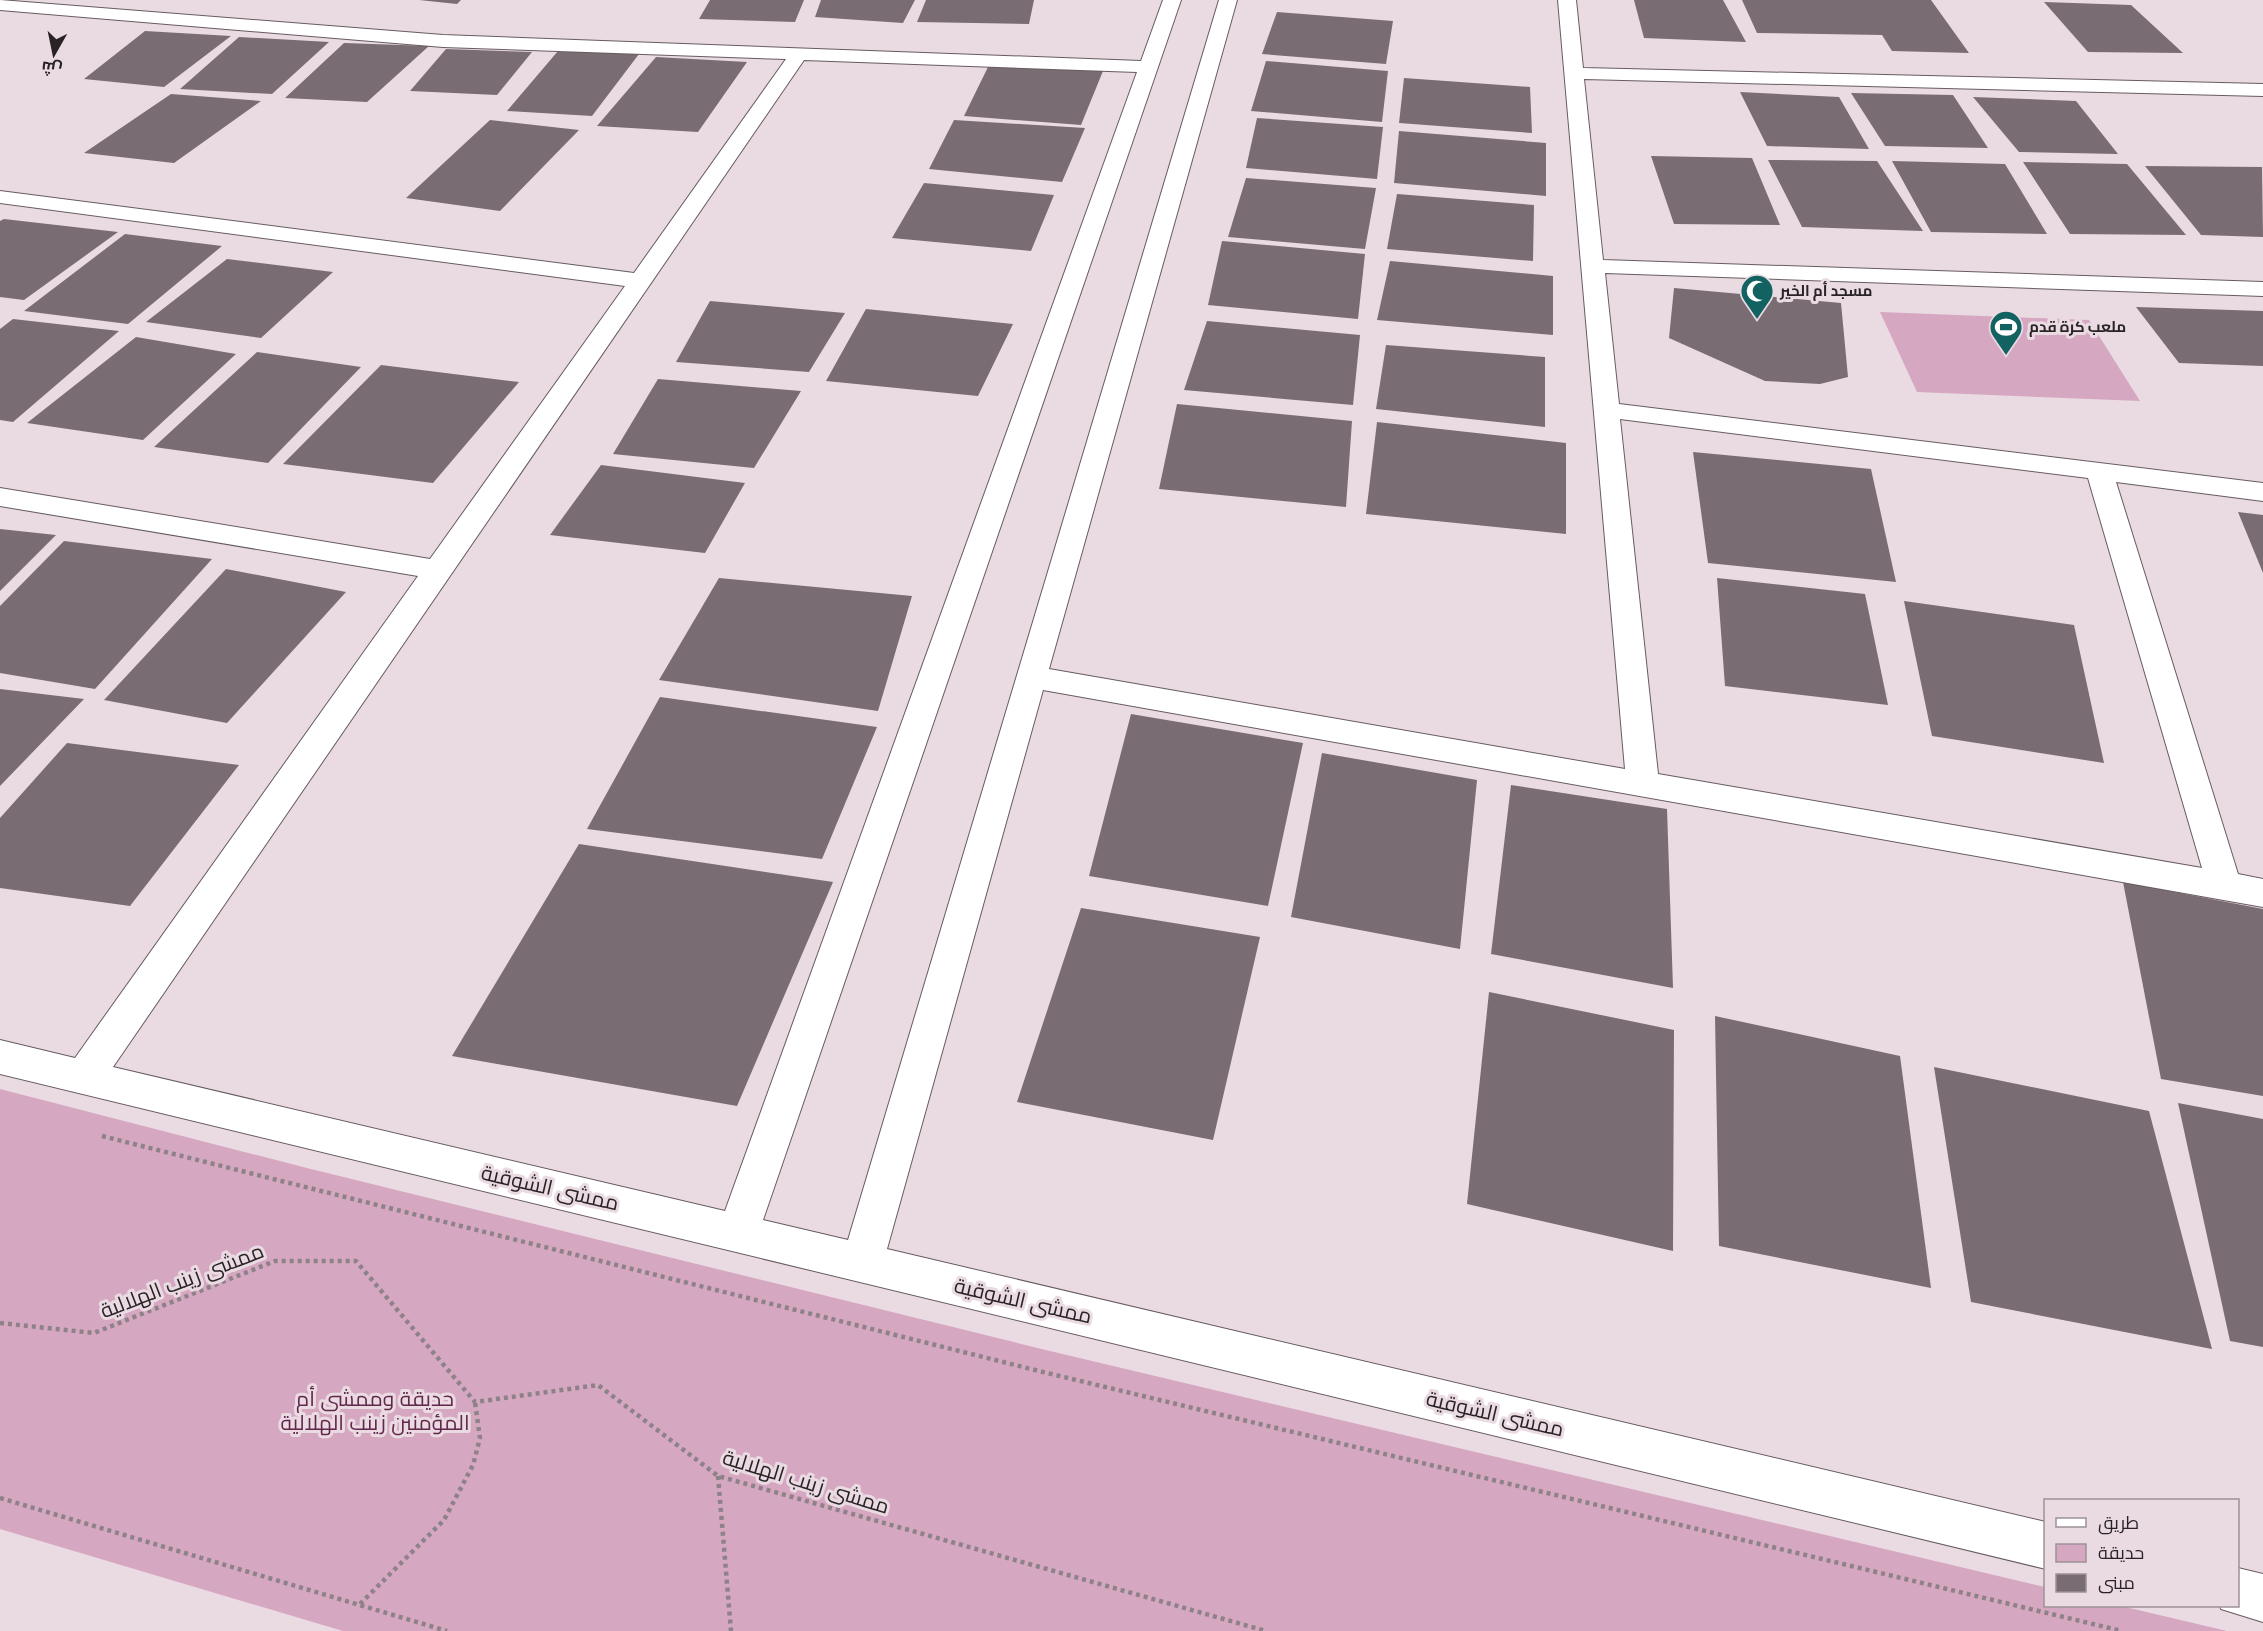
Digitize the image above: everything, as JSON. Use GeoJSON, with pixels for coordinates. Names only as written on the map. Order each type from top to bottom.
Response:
{"type":"FeatureCollection","features":[{"type":"Feature","properties":{"kind":"street"},"geometry":{"type":"LineString","coordinates":[[738,1233],[1172,0]]}},
{"type":"Feature","properties":{"kind":"street"},"geometry":{"type":"LineString","coordinates":[[862,1263],[1228,0]]}},
{"type":"Feature","properties":{"kind":"street"},"geometry":{"type":"LineString","coordinates":[[1567,0],[1643,784]]}},
{"type":"Feature","properties":{"kind":"street"},"geometry":{"type":"LineString","coordinates":[[0,5],[443,42],[1149,67]]}},
{"type":"Feature","properties":{"kind":"street"},"geometry":{"type":"LineString","coordinates":[[84,1077],[799,54]]}},
{"type":"Feature","properties":{"kind":"street"},"geometry":{"type":"LineString","coordinates":[[1574,73],[2263,90]]}},
{"type":"Feature","properties":{"kind":"street"},"geometry":{"type":"LineString","coordinates":[[0,197],[640,281]]}},
{"type":"Feature","properties":{"kind":"street"},"geometry":{"type":"LineString","coordinates":[[1593,266],[2263,289]]}},
{"type":"Feature","properties":{"kind":"street"},"geometry":{"type":"LineString","coordinates":[[1607,410],[2263,492]]}},
{"type":"Feature","properties":{"kind":"street"},"geometry":{"type":"LineString","coordinates":[[2099,471],[2224,886]]}},
{"type":"Feature","properties":{"kind":"street"},"geometry":{"type":"LineString","coordinates":[[0,497],[437,570]]}},
{"type":"Feature","properties":{"kind":"street"},"geometry":{"type":"LineString","coordinates":[[1032,677],[2263,893]]}},
{"type":"Feature","properties":{"kind":"street","name":"ممشى الشوقية"},"geometry":{"type":"LineString","coordinates":[[0,1057],[2044,1546]]}},
{"type":"Feature","properties":{"kind":"street"},"geometry":{"type":"LineString","coordinates":[[2239,1592],[2263,1598]]}},
{"type":"Feature","properties":{"kind":"path"},"geometry":{"type":"LineString","coordinates":[[91,1133],[1043,1372],[2122,1631]]}},
{"type":"Feature","properties":{"kind":"path","name":"ممشى زينب الهلالية"},"geometry":{"type":"LineString","coordinates":[[0,1323],[94,1333],[275,1261],[356,1261],[475,1402],[598,1385],[718,1476],[1266,1631]]}},
{"type":"Feature","properties":{"kind":"path"},"geometry":{"type":"LineString","coordinates":[[360,1605],[444,1520],[473,1465],[480,1438],[475,1402]]}},
{"type":"Feature","properties":{"kind":"path"},"geometry":{"type":"LineString","coordinates":[[718,1476],[731,1631]]}},
{"type":"Feature","properties":{"kind":"path"},"geometry":{"type":"LineString","coordinates":[[0,1498],[447,1631]]}},
{"type":"Feature","properties":{"kind":"green space","name":"ملعب كرة قدم"},"geometry":{"type":"Polygon","coordinates":[[[1880,312],[2089,320],[2140,401],[1917,392],[1880,312]]]}},
{"type":"Feature","properties":{"kind":"green space","name":"حديقة وممشى أم المؤمنين زينب الهلالية"},"geometry":{"type":"Polygon","coordinates":[[[0,1089],[307,1168],[1050,1351],[2044,1587],[2044,1607],[2125,1607],[2227,1631],[343,1631],[0,1529],[0,1089]]]}},
{"type":"Feature","properties":{"kind":"building"},"geometry":{"type":"Polygon","coordinates":[[[419,0],[461,0],[457,4],[419,0]]]}},
{"type":"Feature","properties":{"kind":"building"},"geometry":{"type":"Polygon","coordinates":[[[710,0],[804,0],[795,22],[699,19],[710,0]]]}},
{"type":"Feature","properties":{"kind":"building"},"geometry":{"type":"Polygon","coordinates":[[[821,0],[915,0],[903,23],[815,17],[821,0]]]}},
{"type":"Feature","properties":{"kind":"building"},"geometry":{"type":"Polygon","coordinates":[[[926,0],[1034,0],[1029,24],[917,22],[926,0]]]}},
{"type":"Feature","properties":{"kind":"building"},"geometry":{"type":"Polygon","coordinates":[[[1634,0],[1723,0],[1746,42],[1644,38],[1634,0]]]}},
{"type":"Feature","properties":{"kind":"building"},"geometry":{"type":"Polygon","coordinates":[[[1742,0],[1931,0],[1969,53],[1892,51],[1882,35],[1757,33],[1742,0]]]}},
{"type":"Feature","properties":{"kind":"building"},"geometry":{"type":"Polygon","coordinates":[[[2044,2],[2131,5],[2183,53],[2088,52],[2044,2]]]}},
{"type":"Feature","properties":{"kind":"building"},"geometry":{"type":"Polygon","coordinates":[[[1277,12],[1393,21],[1386,64],[1262,54],[1277,12]]]}},
{"type":"Feature","properties":{"kind":"building"},"geometry":{"type":"Polygon","coordinates":[[[145,31],[231,36],[164,87],[84,79],[145,31]]]}},
{"type":"Feature","properties":{"kind":"building"},"geometry":{"type":"Polygon","coordinates":[[[239,37],[329,42],[272,94],[180,89],[239,37]]]}},
{"type":"Feature","properties":{"kind":"building"},"geometry":{"type":"Polygon","coordinates":[[[344,43],[429,46],[367,102],[285,98],[344,43]]]}},
{"type":"Feature","properties":{"kind":"building"},"geometry":{"type":"Polygon","coordinates":[[[446,49],[532,52],[497,95],[410,91],[446,49]]]}},
{"type":"Feature","properties":{"kind":"building"},"geometry":{"type":"Polygon","coordinates":[[[558,51],[639,54],[592,116],[507,111],[558,51]]]}},
{"type":"Feature","properties":{"kind":"building"},"geometry":{"type":"Polygon","coordinates":[[[656,57],[747,62],[698,132],[597,126],[656,57]]]}},
{"type":"Feature","properties":{"kind":"building"},"geometry":{"type":"Polygon","coordinates":[[[1266,61],[1388,71],[1382,122],[1251,111],[1266,61]]]}},
{"type":"Feature","properties":{"kind":"building"},"geometry":{"type":"Polygon","coordinates":[[[988,67],[1103,71],[1081,125],[964,116],[988,67]]]}},
{"type":"Feature","properties":{"kind":"building"},"geometry":{"type":"Polygon","coordinates":[[[1404,78],[1530,87],[1532,133],[1399,123],[1404,78]]]}},
{"type":"Feature","properties":{"kind":"building"},"geometry":{"type":"Polygon","coordinates":[[[1740,92],[1839,97],[1869,149],[1767,146],[1740,92]]]}},
{"type":"Feature","properties":{"kind":"building"},"geometry":{"type":"Polygon","coordinates":[[[1851,93],[1953,95],[1988,148],[1885,146],[1851,93]]]}},
{"type":"Feature","properties":{"kind":"building"},"geometry":{"type":"Polygon","coordinates":[[[171,94],[261,101],[174,163],[84,153],[171,94]]]}},
{"type":"Feature","properties":{"kind":"building"},"geometry":{"type":"Polygon","coordinates":[[[1973,97],[2076,101],[2118,154],[2019,152],[1973,97]]]}},
{"type":"Feature","properties":{"kind":"building"},"geometry":{"type":"Polygon","coordinates":[[[1257,118],[1383,127],[1377,179],[1246,168],[1257,118]]]}},
{"type":"Feature","properties":{"kind":"building"},"geometry":{"type":"Polygon","coordinates":[[[490,120],[579,130],[500,211],[406,198],[490,120]]]}},
{"type":"Feature","properties":{"kind":"building"},"geometry":{"type":"Polygon","coordinates":[[[954,120],[1085,128],[1062,182],[929,169],[954,120]]]}},
{"type":"Feature","properties":{"kind":"building"},"geometry":{"type":"Polygon","coordinates":[[[1399,131],[1546,143],[1546,196],[1394,183],[1399,131]]]}},
{"type":"Feature","properties":{"kind":"building"},"geometry":{"type":"Polygon","coordinates":[[[1651,156],[1752,158],[1780,225],[1674,224],[1651,156]]]}},
{"type":"Feature","properties":{"kind":"building"},"geometry":{"type":"Polygon","coordinates":[[[1768,160],[1877,161],[1923,231],[1802,227],[1768,160]]]}},
{"type":"Feature","properties":{"kind":"building"},"geometry":{"type":"Polygon","coordinates":[[[1892,161],[2005,164],[2047,234],[1931,232],[1892,161]]]}},
{"type":"Feature","properties":{"kind":"building"},"geometry":{"type":"Polygon","coordinates":[[[2023,162],[2127,164],[2186,235],[2070,234],[2023,162]]]}},
{"type":"Feature","properties":{"kind":"building"},"geometry":{"type":"Polygon","coordinates":[[[2145,166],[2262,167],[2263,237],[2201,235],[2145,166]]]}},
{"type":"Feature","properties":{"kind":"building"},"geometry":{"type":"Polygon","coordinates":[[[1246,178],[1376,188],[1365,249],[1228,237],[1246,178]]]}},
{"type":"Feature","properties":{"kind":"building"},"geometry":{"type":"Polygon","coordinates":[[[924,183],[1054,195],[1031,251],[892,238],[924,183]]]}},
{"type":"Feature","properties":{"kind":"building"},"geometry":{"type":"Polygon","coordinates":[[[1397,194],[1534,205],[1533,261],[1387,249],[1397,194]]]}},
{"type":"Feature","properties":{"kind":"building"},"geometry":{"type":"Polygon","coordinates":[[[4,219],[118,232],[24,300],[0,297],[0,221],[4,219]]]}},
{"type":"Feature","properties":{"kind":"building"},"geometry":{"type":"Polygon","coordinates":[[[125,234],[222,246],[128,324],[24,311],[125,234]]]}},
{"type":"Feature","properties":{"kind":"building"},"geometry":{"type":"Polygon","coordinates":[[[1222,241],[1365,254],[1358,319],[1208,305],[1222,241]]]}},
{"type":"Feature","properties":{"kind":"building"},"geometry":{"type":"Polygon","coordinates":[[[227,259],[333,272],[261,338],[146,322],[227,259]]]}},
{"type":"Feature","properties":{"kind":"building"},"geometry":{"type":"Polygon","coordinates":[[[1390,261],[1553,276],[1553,335],[1377,320],[1390,261]]]}},
{"type":"Feature","properties":{"kind":"building","name":"مسجد أم الخير"},"geometry":{"type":"Polygon","coordinates":[[[1674,288],[1841,303],[1848,377],[1820,384],[1765,381],[1669,338],[1674,288]]]}},
{"type":"Feature","properties":{"kind":"building"},"geometry":{"type":"Polygon","coordinates":[[[710,301],[845,313],[809,372],[676,362],[710,301]]]}},
{"type":"Feature","properties":{"kind":"building"},"geometry":{"type":"Polygon","coordinates":[[[2136,307],[2263,311],[2263,366],[2179,363],[2136,307]]]}},
{"type":"Feature","properties":{"kind":"building"},"geometry":{"type":"Polygon","coordinates":[[[866,309],[1013,324],[978,396],[826,381],[866,309]]]}},
{"type":"Feature","properties":{"kind":"building"},"geometry":{"type":"Polygon","coordinates":[[[13,319],[119,331],[13,422],[0,420],[0,329],[13,319]]]}},
{"type":"Feature","properties":{"kind":"building"},"geometry":{"type":"Polygon","coordinates":[[[1207,321],[1360,335],[1353,405],[1184,390],[1207,321]]]}},
{"type":"Feature","properties":{"kind":"building"},"geometry":{"type":"Polygon","coordinates":[[[136,337],[236,354],[143,440],[27,423],[136,337]]]}},
{"type":"Feature","properties":{"kind":"building"},"geometry":{"type":"Polygon","coordinates":[[[1386,345],[1545,357],[1545,427],[1376,409],[1386,345]]]}},
{"type":"Feature","properties":{"kind":"building"},"geometry":{"type":"Polygon","coordinates":[[[257,352],[361,367],[268,463],[154,447],[257,352]]]}},
{"type":"Feature","properties":{"kind":"building"},"geometry":{"type":"Polygon","coordinates":[[[381,365],[519,382],[433,483],[283,464],[381,365]]]}},
{"type":"Feature","properties":{"kind":"building"},"geometry":{"type":"Polygon","coordinates":[[[658,379],[801,391],[754,468],[613,454],[658,379]]]}},
{"type":"Feature","properties":{"kind":"building"},"geometry":{"type":"Polygon","coordinates":[[[1177,404],[1352,421],[1346,507],[1159,489],[1177,404]]]}},
{"type":"Feature","properties":{"kind":"building"},"geometry":{"type":"Polygon","coordinates":[[[1377,422],[1566,443],[1566,534],[1366,514],[1377,422]]]}},
{"type":"Feature","properties":{"kind":"building"},"geometry":{"type":"Polygon","coordinates":[[[1693,452],[1871,469],[1896,582],[1708,563],[1693,452]]]}},
{"type":"Feature","properties":{"kind":"building"},"geometry":{"type":"Polygon","coordinates":[[[601,465],[745,483],[705,553],[550,535],[601,465]]]}},
{"type":"Feature","properties":{"kind":"building"},"geometry":{"type":"Polygon","coordinates":[[[2238,512],[2263,515],[2263,573],[2238,512]]]}},
{"type":"Feature","properties":{"kind":"building"},"geometry":{"type":"Polygon","coordinates":[[[0,529],[56,535],[0,591],[0,529]]]}},
{"type":"Feature","properties":{"kind":"building"},"geometry":{"type":"Polygon","coordinates":[[[64,541],[212,559],[95,689],[0,673],[0,606],[64,541]]]}},
{"type":"Feature","properties":{"kind":"building"},"geometry":{"type":"Polygon","coordinates":[[[226,569],[346,592],[227,723],[104,700],[226,569]]]}},
{"type":"Feature","properties":{"kind":"building"},"geometry":{"type":"Polygon","coordinates":[[[719,578],[912,596],[878,711],[659,680],[719,578]]]}},
{"type":"Feature","properties":{"kind":"building"},"geometry":{"type":"Polygon","coordinates":[[[1717,578],[1865,594],[1888,705],[1725,686],[1717,578]]]}},
{"type":"Feature","properties":{"kind":"building"},"geometry":{"type":"Polygon","coordinates":[[[1904,601],[2074,625],[2104,763],[1932,736],[1904,601]]]}},
{"type":"Feature","properties":{"kind":"building"},"geometry":{"type":"Polygon","coordinates":[[[0,689],[84,699],[0,786],[0,689]]]}},
{"type":"Feature","properties":{"kind":"building"},"geometry":{"type":"Polygon","coordinates":[[[660,697],[877,727],[822,859],[587,829],[660,697]]]}},
{"type":"Feature","properties":{"kind":"building"},"geometry":{"type":"Polygon","coordinates":[[[1131,714],[1303,743],[1268,906],[1089,876],[1131,714]]]}},
{"type":"Feature","properties":{"kind":"building"},"geometry":{"type":"Polygon","coordinates":[[[67,743],[239,765],[130,906],[0,888],[0,818],[67,743]]]}},
{"type":"Feature","properties":{"kind":"building"},"geometry":{"type":"Polygon","coordinates":[[[1322,753],[1477,780],[1460,949],[1291,917],[1322,753]]]}},
{"type":"Feature","properties":{"kind":"building"},"geometry":{"type":"Polygon","coordinates":[[[1511,785],[1667,809],[1673,988],[1491,954],[1511,785]]]}},
{"type":"Feature","properties":{"kind":"building"},"geometry":{"type":"Polygon","coordinates":[[[579,844],[833,882],[737,1106],[452,1056],[579,844]]]}},
{"type":"Feature","properties":{"kind":"building"},"geometry":{"type":"Polygon","coordinates":[[[2123,882],[2263,909],[2263,1096],[2161,1079],[2123,882]]]}},
{"type":"Feature","properties":{"kind":"building"},"geometry":{"type":"Polygon","coordinates":[[[1081,908],[1260,937],[1213,1140],[1017,1102],[1081,908]]]}},
{"type":"Feature","properties":{"kind":"building"},"geometry":{"type":"Polygon","coordinates":[[[1489,992],[1674,1030],[1673,1251],[1467,1204],[1489,992]]]}},
{"type":"Feature","properties":{"kind":"building"},"geometry":{"type":"Polygon","coordinates":[[[1715,1016],[1900,1056],[1931,1288],[1719,1246],[1715,1016]]]}},
{"type":"Feature","properties":{"kind":"building"},"geometry":{"type":"Polygon","coordinates":[[[1934,1067],[2149,1111],[2212,1349],[1971,1302],[1934,1067]]]}},
{"type":"Feature","properties":{"kind":"building"},"geometry":{"type":"Polygon","coordinates":[[[2178,1103],[2263,1119],[2263,1347],[2230,1341],[2178,1103]]]}},
{"type":"Feature","properties":{"kind":"place","name":"مسجد أم الخير"},"geometry":{"type":"Point","coordinates":[1757,320]}},
{"type":"Feature","properties":{"kind":"place","name":"ملعب كرة قدم"},"geometry":{"type":"Point","coordinates":[2006,356]}}]}
